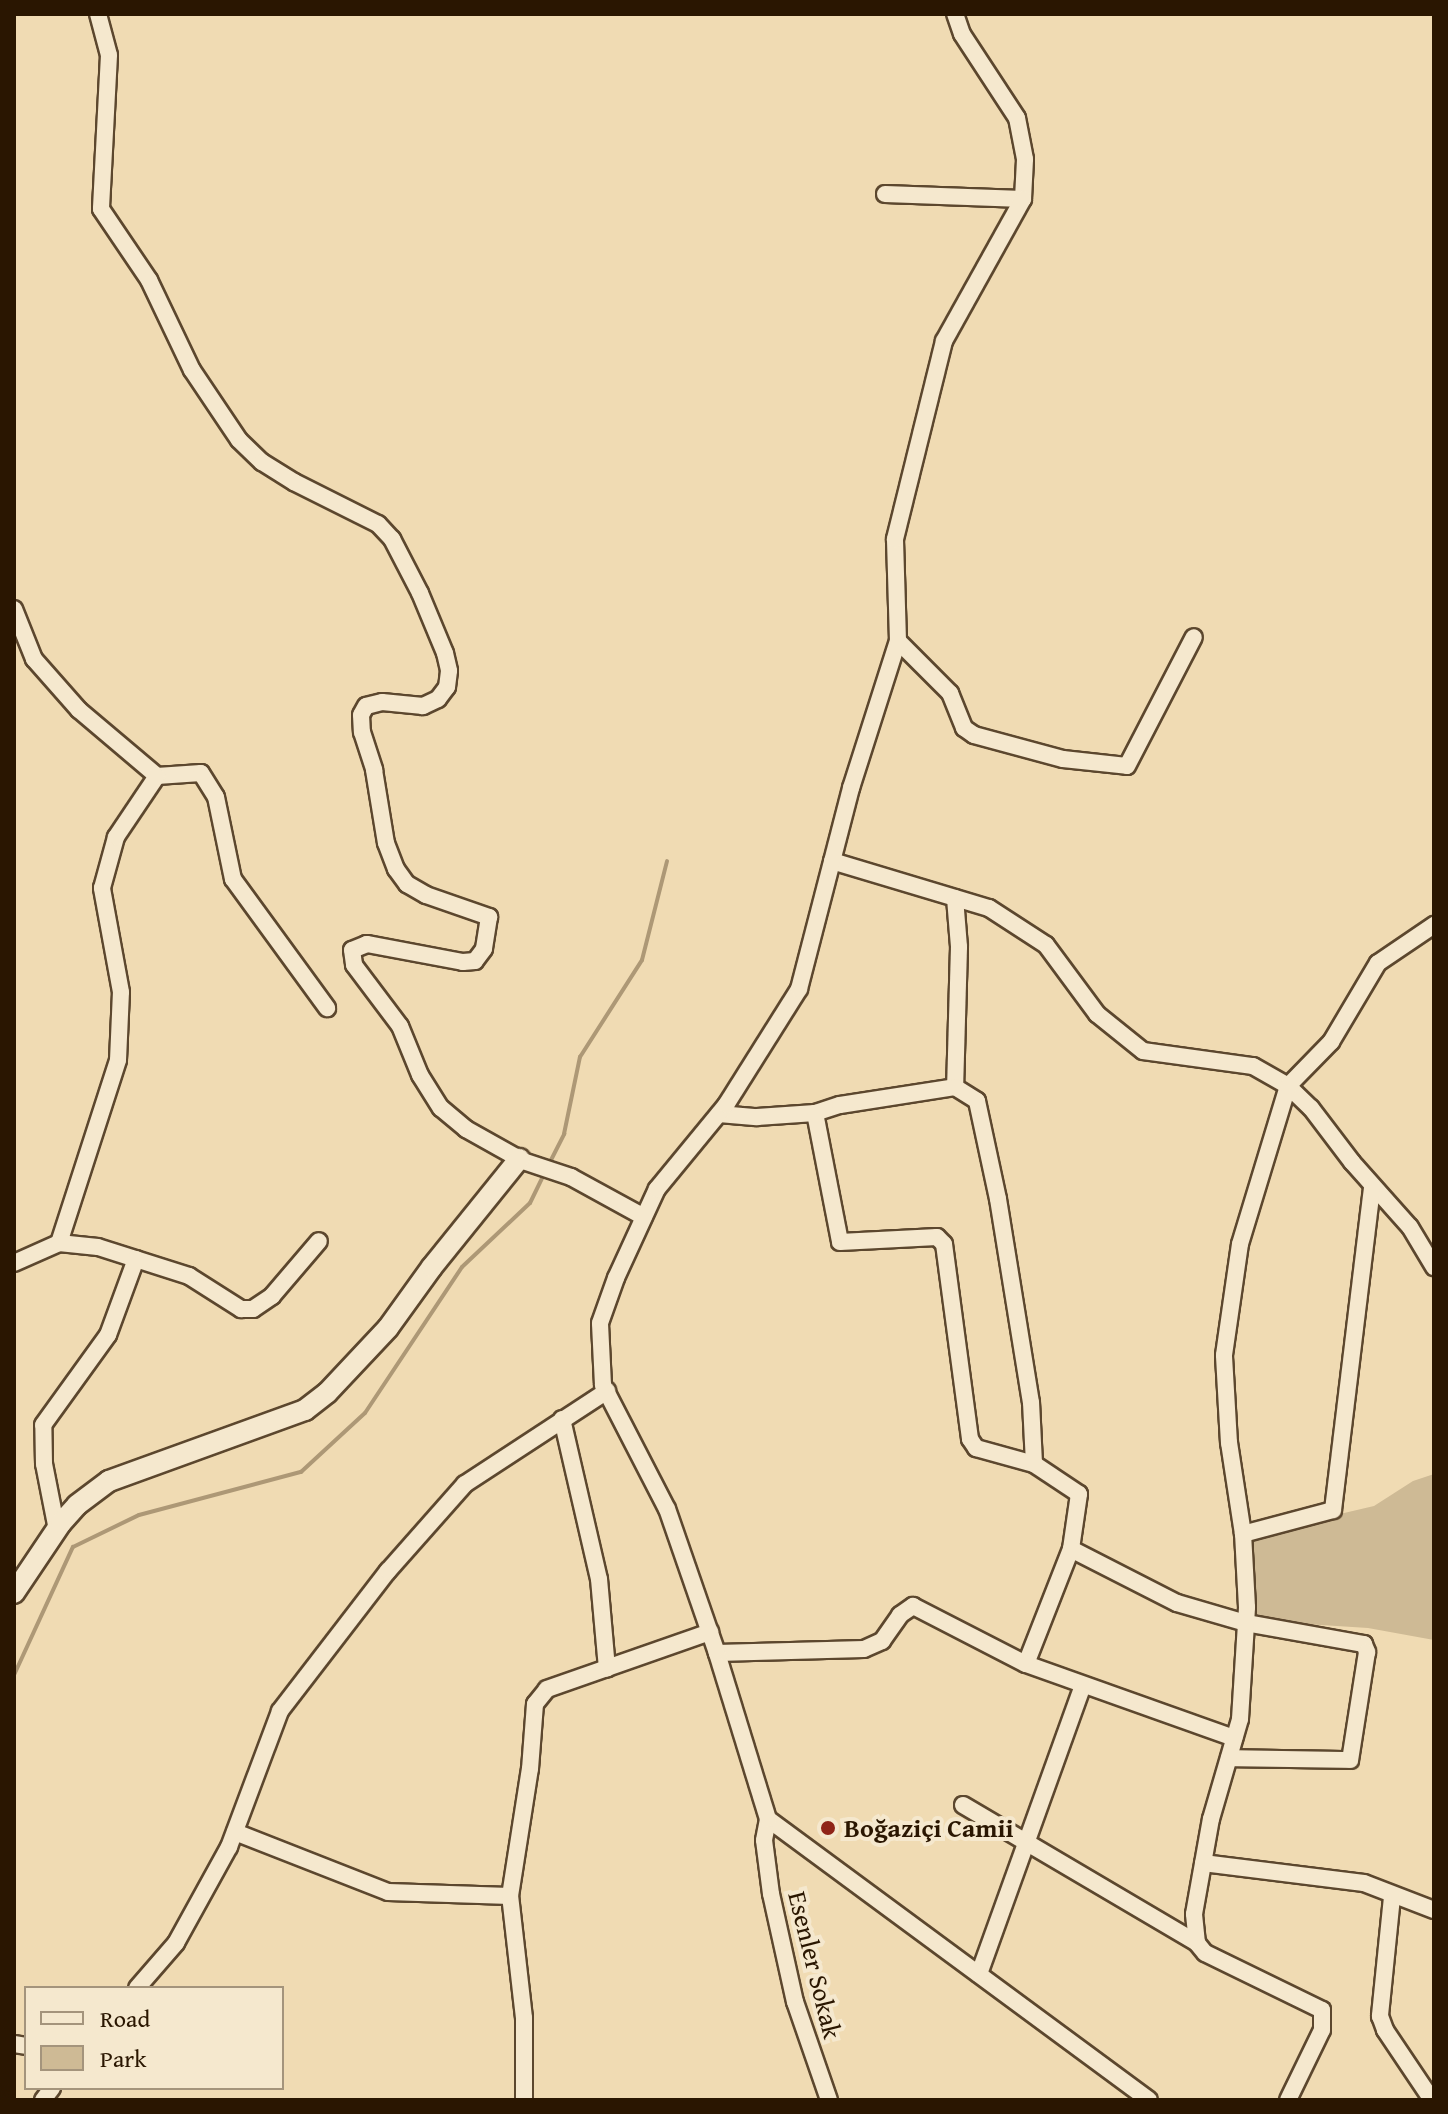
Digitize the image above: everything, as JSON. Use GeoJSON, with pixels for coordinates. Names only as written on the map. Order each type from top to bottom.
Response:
{"type":"FeatureCollection","features":[{"type":"Feature","properties":{"kind":"street"},"geometry":{"type":"LineString","coordinates":[[98,14],[109,55],[101,209],[149,280],[192,370],[239,440],[262,462],[294,482],[378,524],[392,539],[445,653],[449,671],[447,687],[438,699],[423,706],[382,702],[366,706],[361,715],[362,732],[374,770],[386,843],[396,869],[407,884],[426,895],[489,917],[484,949],[475,961],[463,962],[367,944],[351,953],[354,965],[400,1026],[420,1075],[441,1108],[466,1129],[526,1161],[571,1177],[644,1217]]}},
{"type":"Feature","properties":{"kind":"street"},"geometry":{"type":"LineString","coordinates":[[955,14],[962,34],[1017,118],[1025,159],[1023,199],[944,341],[895,539],[898,641],[851,788],[799,989],[719,1114],[657,1189],[600,1323],[603,1385],[667,1509],[717,1653],[768,1819],[1149,2100]]}},
{"type":"Feature","properties":{"kind":"street"},"geometry":{"type":"LineString","coordinates":[[885,194],[1023,199]]}},
{"type":"Feature","properties":{"kind":"street"},"geometry":{"type":"LineString","coordinates":[[14,609],[23,637],[43,669],[79,710],[157,776],[201,773],[216,797],[233,879],[327,1008]]}},
{"type":"Feature","properties":{"kind":"street"},"geometry":{"type":"LineString","coordinates":[[898,641],[950,693],[964,728],[974,735],[1063,759],[1127,766],[1194,637]]}},
{"type":"Feature","properties":{"kind":"street"},"geometry":{"type":"LineString","coordinates":[[59,1243],[118,1060],[121,992],[102,888],[116,837],[157,776]]}},
{"type":"Feature","properties":{"kind":"street"},"geometry":{"type":"LineString","coordinates":[[832,861],[989,908],[1046,945],[1097,1014],[1143,1051],[1253,1066],[1288,1086],[1311,1108],[1372,1186],[1410,1227],[1434,1267]]}},
{"type":"Feature","properties":{"kind":"street"},"geometry":{"type":"LineString","coordinates":[[955,898],[959,947],[955,1087]]}},
{"type":"Feature","properties":{"kind":"street"},"geometry":{"type":"LineString","coordinates":[[1197,1943],[1194,1914],[1203,1863],[1240,1719],[1246,1623],[1243,1534],[1229,1443],[1224,1355],[1240,1244],[1288,1086],[1331,1042],[1378,963],[1434,925]]}},
{"type":"Feature","properties":{"kind":"street"},"geometry":{"type":"LineString","coordinates":[[719,1114],[757,1117],[815,1113],[840,1105],[955,1087],[977,1101],[1031,1402],[1034,1464]]}},
{"type":"Feature","properties":{"kind":"street"},"geometry":{"type":"LineString","coordinates":[[815,1113],[840,1242],[937,1237],[944,1244],[970,1439],[976,1448],[1034,1464],[1079,1494],[1071,1549],[1026,1664]]}},
{"type":"Feature","properties":{"kind":"street"},"geometry":{"type":"LineString","coordinates":[[14,1593],[77,1505],[109,1481],[291,1415],[327,1393],[388,1328],[432,1267],[526,1161]]}},
{"type":"Feature","properties":{"kind":"street"},"geometry":{"type":"LineString","coordinates":[[1243,1534],[1333,1510],[1337,1499],[1342,1415],[1372,1186]]}},
{"type":"Feature","properties":{"kind":"street"},"geometry":{"type":"LineString","coordinates":[[14,1263],[59,1243],[98,1247],[189,1276],[241,1309],[253,1309],[272,1296],[319,1241]]}},
{"type":"Feature","properties":{"kind":"street"},"geometry":{"type":"LineString","coordinates":[[57,1530],[44,1464],[43,1425],[108,1335],[136,1259]]}},
{"type":"Feature","properties":{"kind":"street"},"geometry":{"type":"LineString","coordinates":[[139,1986],[176,1943],[235,1832],[280,1711],[388,1571],[465,1484],[607,1391]]}},
{"type":"Feature","properties":{"kind":"street"},"geometry":{"type":"LineString","coordinates":[[562,1419],[599,1579],[607,1669]]}},
{"type":"Feature","properties":{"kind":"street"},"geometry":{"type":"LineString","coordinates":[[1071,1549],[1177,1603],[1246,1623],[1364,1644],[1365,1668],[1350,1760],[1229,1758]]}},
{"type":"Feature","properties":{"kind":"street"},"geometry":{"type":"LineString","coordinates":[[717,1653],[864,1649],[882,1641],[900,1615],[913,1606],[1026,1664],[1234,1738]]}},
{"type":"Feature","properties":{"kind":"street"},"geometry":{"type":"LineString","coordinates":[[524,2100],[524,2018],[510,1896],[530,1769],[535,1704],[547,1689],[710,1632]]}},
{"type":"Feature","properties":{"kind":"street"},"geometry":{"type":"LineString","coordinates":[[979,1974],[1083,1685]]}},
{"type":"Feature","properties":{"kind":"street"},"geometry":{"type":"LineString","coordinates":[[963,1805],[1197,1943],[1205,1953],[1322,2010],[1322,2030],[1288,2100]]}},
{"type":"Feature","properties":{"kind":"street","name":"Esenler Sokak"},"geometry":{"type":"LineString","coordinates":[[768,1819],[764,1840],[771,1894],[795,2002],[829,2100]]}},
{"type":"Feature","properties":{"kind":"street"},"geometry":{"type":"LineString","coordinates":[[235,1832],[388,1892],[510,1896]]}},
{"type":"Feature","properties":{"kind":"street"},"geometry":{"type":"LineString","coordinates":[[1203,1863],[1364,1883],[1392,1897],[1434,1910]]}},
{"type":"Feature","properties":{"kind":"street"},"geometry":{"type":"LineString","coordinates":[[1392,1897],[1380,2016],[1385,2030],[1432,2100]]}},
{"type":"Feature","properties":{"kind":"green space"},"geometry":{"type":"Polygon","coordinates":[[[1434,1474],[1434,1640],[1368,1628],[1257,1621],[1251,1540],[1263,1532],[1374,1506],[1413,1481],[1434,1474]]]}},
{"type":"Feature","properties":{"kind":"waterway"},"geometry":{"type":"LineString","coordinates":[[549,1164],[564,1134],[580,1057],[642,960],[667,861]]}},
{"type":"Feature","properties":{"kind":"waterway"},"geometry":{"type":"LineString","coordinates":[[14,1675],[73,1547],[139,1515],[301,1472],[365,1413],[462,1267],[530,1203],[545,1172]]}},
{"type":"Feature","properties":{"kind":"place","name":"Boğaziçi Camii"},"geometry":{"type":"Point","coordinates":[828,1828]}}]}
